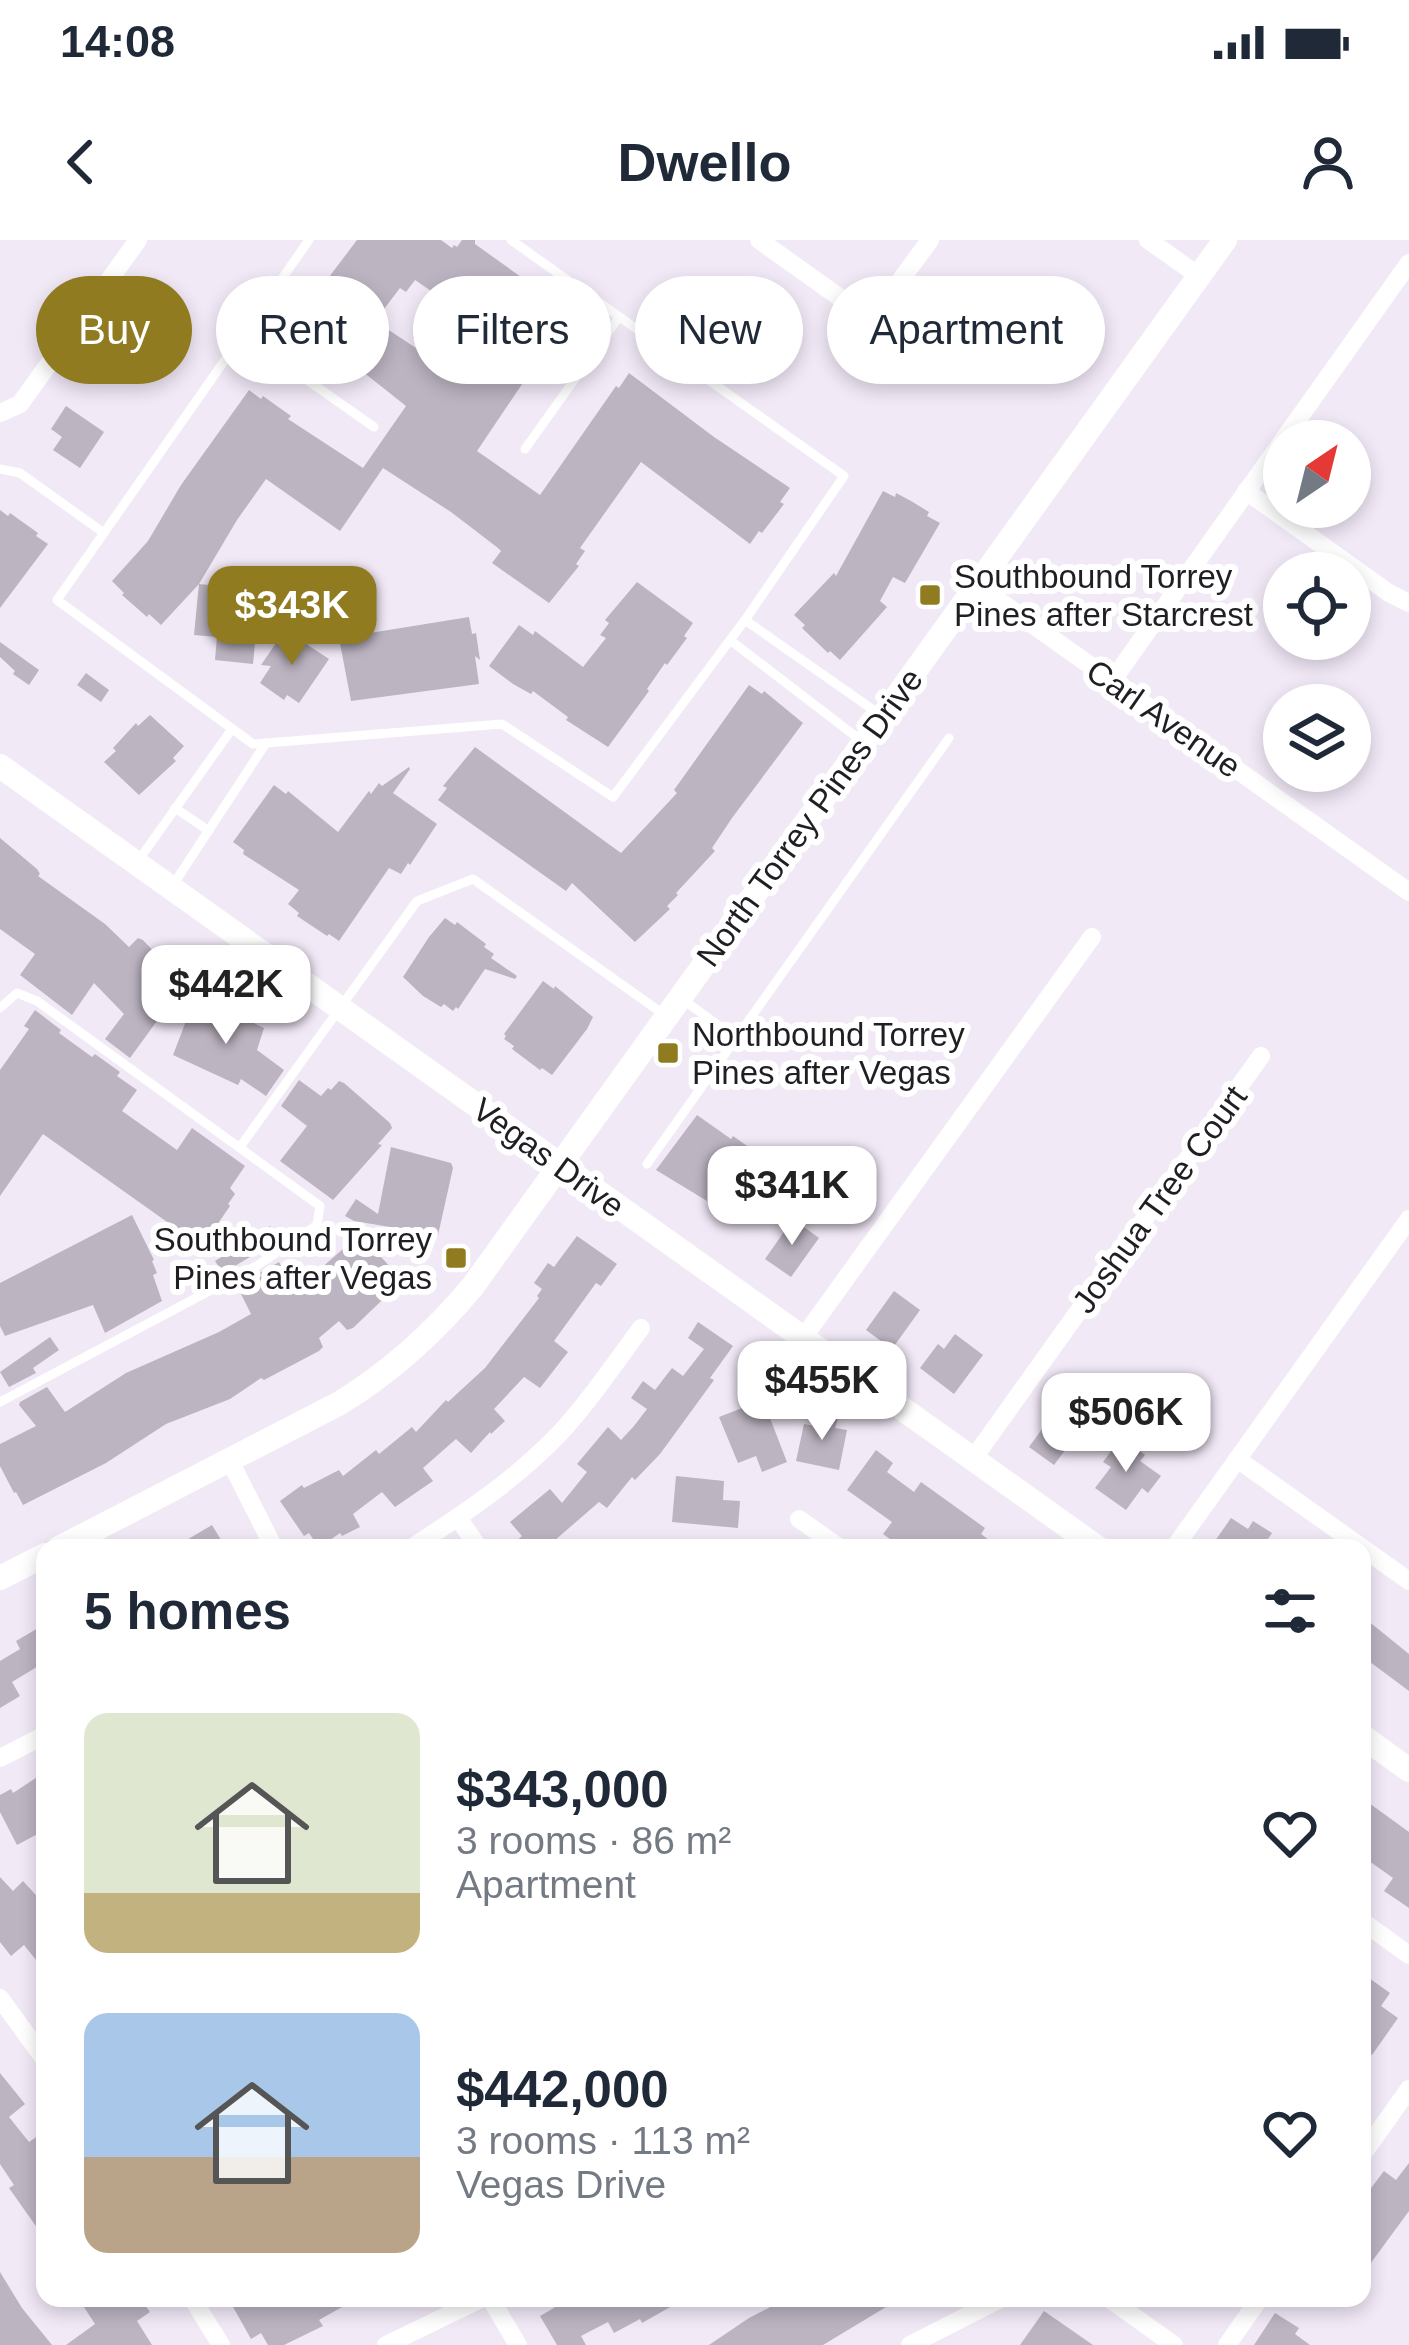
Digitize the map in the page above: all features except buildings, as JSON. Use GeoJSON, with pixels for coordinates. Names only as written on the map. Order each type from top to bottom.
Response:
{"type":"FeatureCollection","features":[{"type":"Feature","properties":{"kind":"main road","name":"North Torrey Pines Drive"},"geometry":{"type":"LineString","coordinates":[[76,1539],[379,1379],[418,1347],[473,1286],[1225,240]]}},
{"type":"Feature","properties":{"kind":"main road","name":"Vegas Drive"},"geometry":{"type":"LineString","coordinates":[[0,766],[1084,1539]]}},
{"type":"Feature","properties":{"kind":"main road"},"geometry":{"type":"LineString","coordinates":[[0,1578],[36,1560]]}},
{"type":"Feature","properties":{"kind":"main road"},"geometry":{"type":"LineString","coordinates":[[1371,1743],[1409,1770]]}},
{"type":"Feature","properties":{"kind":"street"},"geometry":{"type":"LineString","coordinates":[[1,413],[20,404],[138,240]]}},
{"type":"Feature","properties":{"kind":"street"},"geometry":{"type":"LineString","coordinates":[[759,240],[846,302],[870,305],[889,296],[930,240]]}},
{"type":"Feature","properties":{"kind":"street"},"geometry":{"type":"LineString","coordinates":[[1148,240],[1199,276]]}},
{"type":"Feature","properties":{"kind":"street"},"geometry":{"type":"LineString","coordinates":[[1112,681],[1409,263]]}},
{"type":"Feature","properties":{"kind":"street"},"geometry":{"type":"LineString","coordinates":[[1246,491],[1409,603]]}},
{"type":"Feature","properties":{"kind":"street","name":"Carl Avenue"},"geometry":{"type":"LineString","coordinates":[[977,585],[1409,892]]}},
{"type":"Feature","properties":{"kind":"street"},"geometry":{"type":"LineString","coordinates":[[803,1338],[1092,937]]}},
{"type":"Feature","properties":{"kind":"street","name":"Joshua Tree Court"},"geometry":{"type":"LineString","coordinates":[[973,1459],[1261,1056]]}},
{"type":"Feature","properties":{"kind":"street"},"geometry":{"type":"LineString","coordinates":[[1181,1539],[1409,1219]]}},
{"type":"Feature","properties":{"kind":"street"},"geometry":{"type":"LineString","coordinates":[[424,1539],[525,1467],[563,1430],[641,1328]]}},
{"type":"Feature","properties":{"kind":"street"},"geometry":{"type":"LineString","coordinates":[[230,1460],[270,1539]]}},
{"type":"Feature","properties":{"kind":"street"},"geometry":{"type":"LineString","coordinates":[[1238,1460],[1349,1539]]}},
{"type":"Feature","properties":{"kind":"street"},"geometry":{"type":"LineString","coordinates":[[458,1518],[473,1539]]}},
{"type":"Feature","properties":{"kind":"street"},"geometry":{"type":"LineString","coordinates":[[800,1520],[826,1539]]}},
{"type":"Feature","properties":{"kind":"street"},"geometry":{"type":"LineString","coordinates":[[1371,1555],[1409,1582]]}},
{"type":"Feature","properties":{"kind":"street"},"geometry":{"type":"LineString","coordinates":[[0,1758],[36,1740]]}},
{"type":"Feature","properties":{"kind":"street"},"geometry":{"type":"LineString","coordinates":[[1371,1927],[1409,1954]]}},
{"type":"Feature","properties":{"kind":"street"},"geometry":{"type":"LineString","coordinates":[[0,1998],[36,2048]]}},
{"type":"Feature","properties":{"kind":"street"},"geometry":{"type":"LineString","coordinates":[[1371,2142],[1409,2089]]}},
{"type":"Feature","properties":{"kind":"street"},"geometry":{"type":"LineString","coordinates":[[198,2307],[221,2345]]}},
{"type":"Feature","properties":{"kind":"street"},"geometry":{"type":"LineString","coordinates":[[386,2345],[468,2307]]}},
{"type":"Feature","properties":{"kind":"street"},"geometry":{"type":"LineString","coordinates":[[493,2307],[518,2345]]}},
{"type":"Feature","properties":{"kind":"street"},"geometry":{"type":"LineString","coordinates":[[910,2345],[984,2307]]}},
{"type":"Feature","properties":{"kind":"street"},"geometry":{"type":"LineString","coordinates":[[1121,2307],[1174,2345]]}},
{"type":"Feature","properties":{"kind":"street"},"geometry":{"type":"LineString","coordinates":[[1227,2345],[1254,2307]]}},
{"type":"Feature","properties":{"kind":"lane"},"geometry":{"type":"LineString","coordinates":[[284,276],[309,240]]}},
{"type":"Feature","properties":{"kind":"lane"},"geometry":{"type":"LineString","coordinates":[[216,373],[57,601],[253,744],[502,724],[613,797],[745,620],[844,476],[511,240]]}},
{"type":"Feature","properties":{"kind":"lane"},"geometry":{"type":"LineString","coordinates":[[525,449],[619,317]]}},
{"type":"Feature","properties":{"kind":"lane"},"geometry":{"type":"LineString","coordinates":[[313,384],[374,427]]}},
{"type":"Feature","properties":{"kind":"lane"},"geometry":{"type":"LineString","coordinates":[[0,469],[20,473],[104,533]]}},
{"type":"Feature","properties":{"kind":"lane"},"geometry":{"type":"LineString","coordinates":[[745,620],[882,716]]}},
{"type":"Feature","properties":{"kind":"lane"},"geometry":{"type":"LineString","coordinates":[[730,640],[863,742]]}},
{"type":"Feature","properties":{"kind":"lane"},"geometry":{"type":"LineString","coordinates":[[136,863],[232,729]]}},
{"type":"Feature","properties":{"kind":"lane"},"geometry":{"type":"LineString","coordinates":[[646,1164],[949,738]]}},
{"type":"Feature","properties":{"kind":"lane"},"geometry":{"type":"LineString","coordinates":[[171,888],[266,743]]}},
{"type":"Feature","properties":{"kind":"lane"},"geometry":{"type":"LineString","coordinates":[[175,808],[208,831]]}},
{"type":"Feature","properties":{"kind":"lane"},"geometry":{"type":"LineString","coordinates":[[240,1147],[417,901],[472,879],[672,1006],[736,1038]]}},
{"type":"Feature","properties":{"kind":"lane"},"geometry":{"type":"LineString","coordinates":[[0,1008],[17,993],[38,1001],[320,1206],[316,1226],[258,1264],[0,1402]]}},
{"type":"Feature","properties":{"kind":"place","name":"Southbound Torrey Pines after Starcrest"},"geometry":{"type":"Point","coordinates":[930,595]}},
{"type":"Feature","properties":{"kind":"place","name":"Northbound Torrey Pines after Vegas"},"geometry":{"type":"Point","coordinates":[668,1053]}},
{"type":"Feature","properties":{"kind":"place","name":"Southbound Torrey Pines after Vegas"},"geometry":{"type":"Point","coordinates":[456,1258]}}]}
